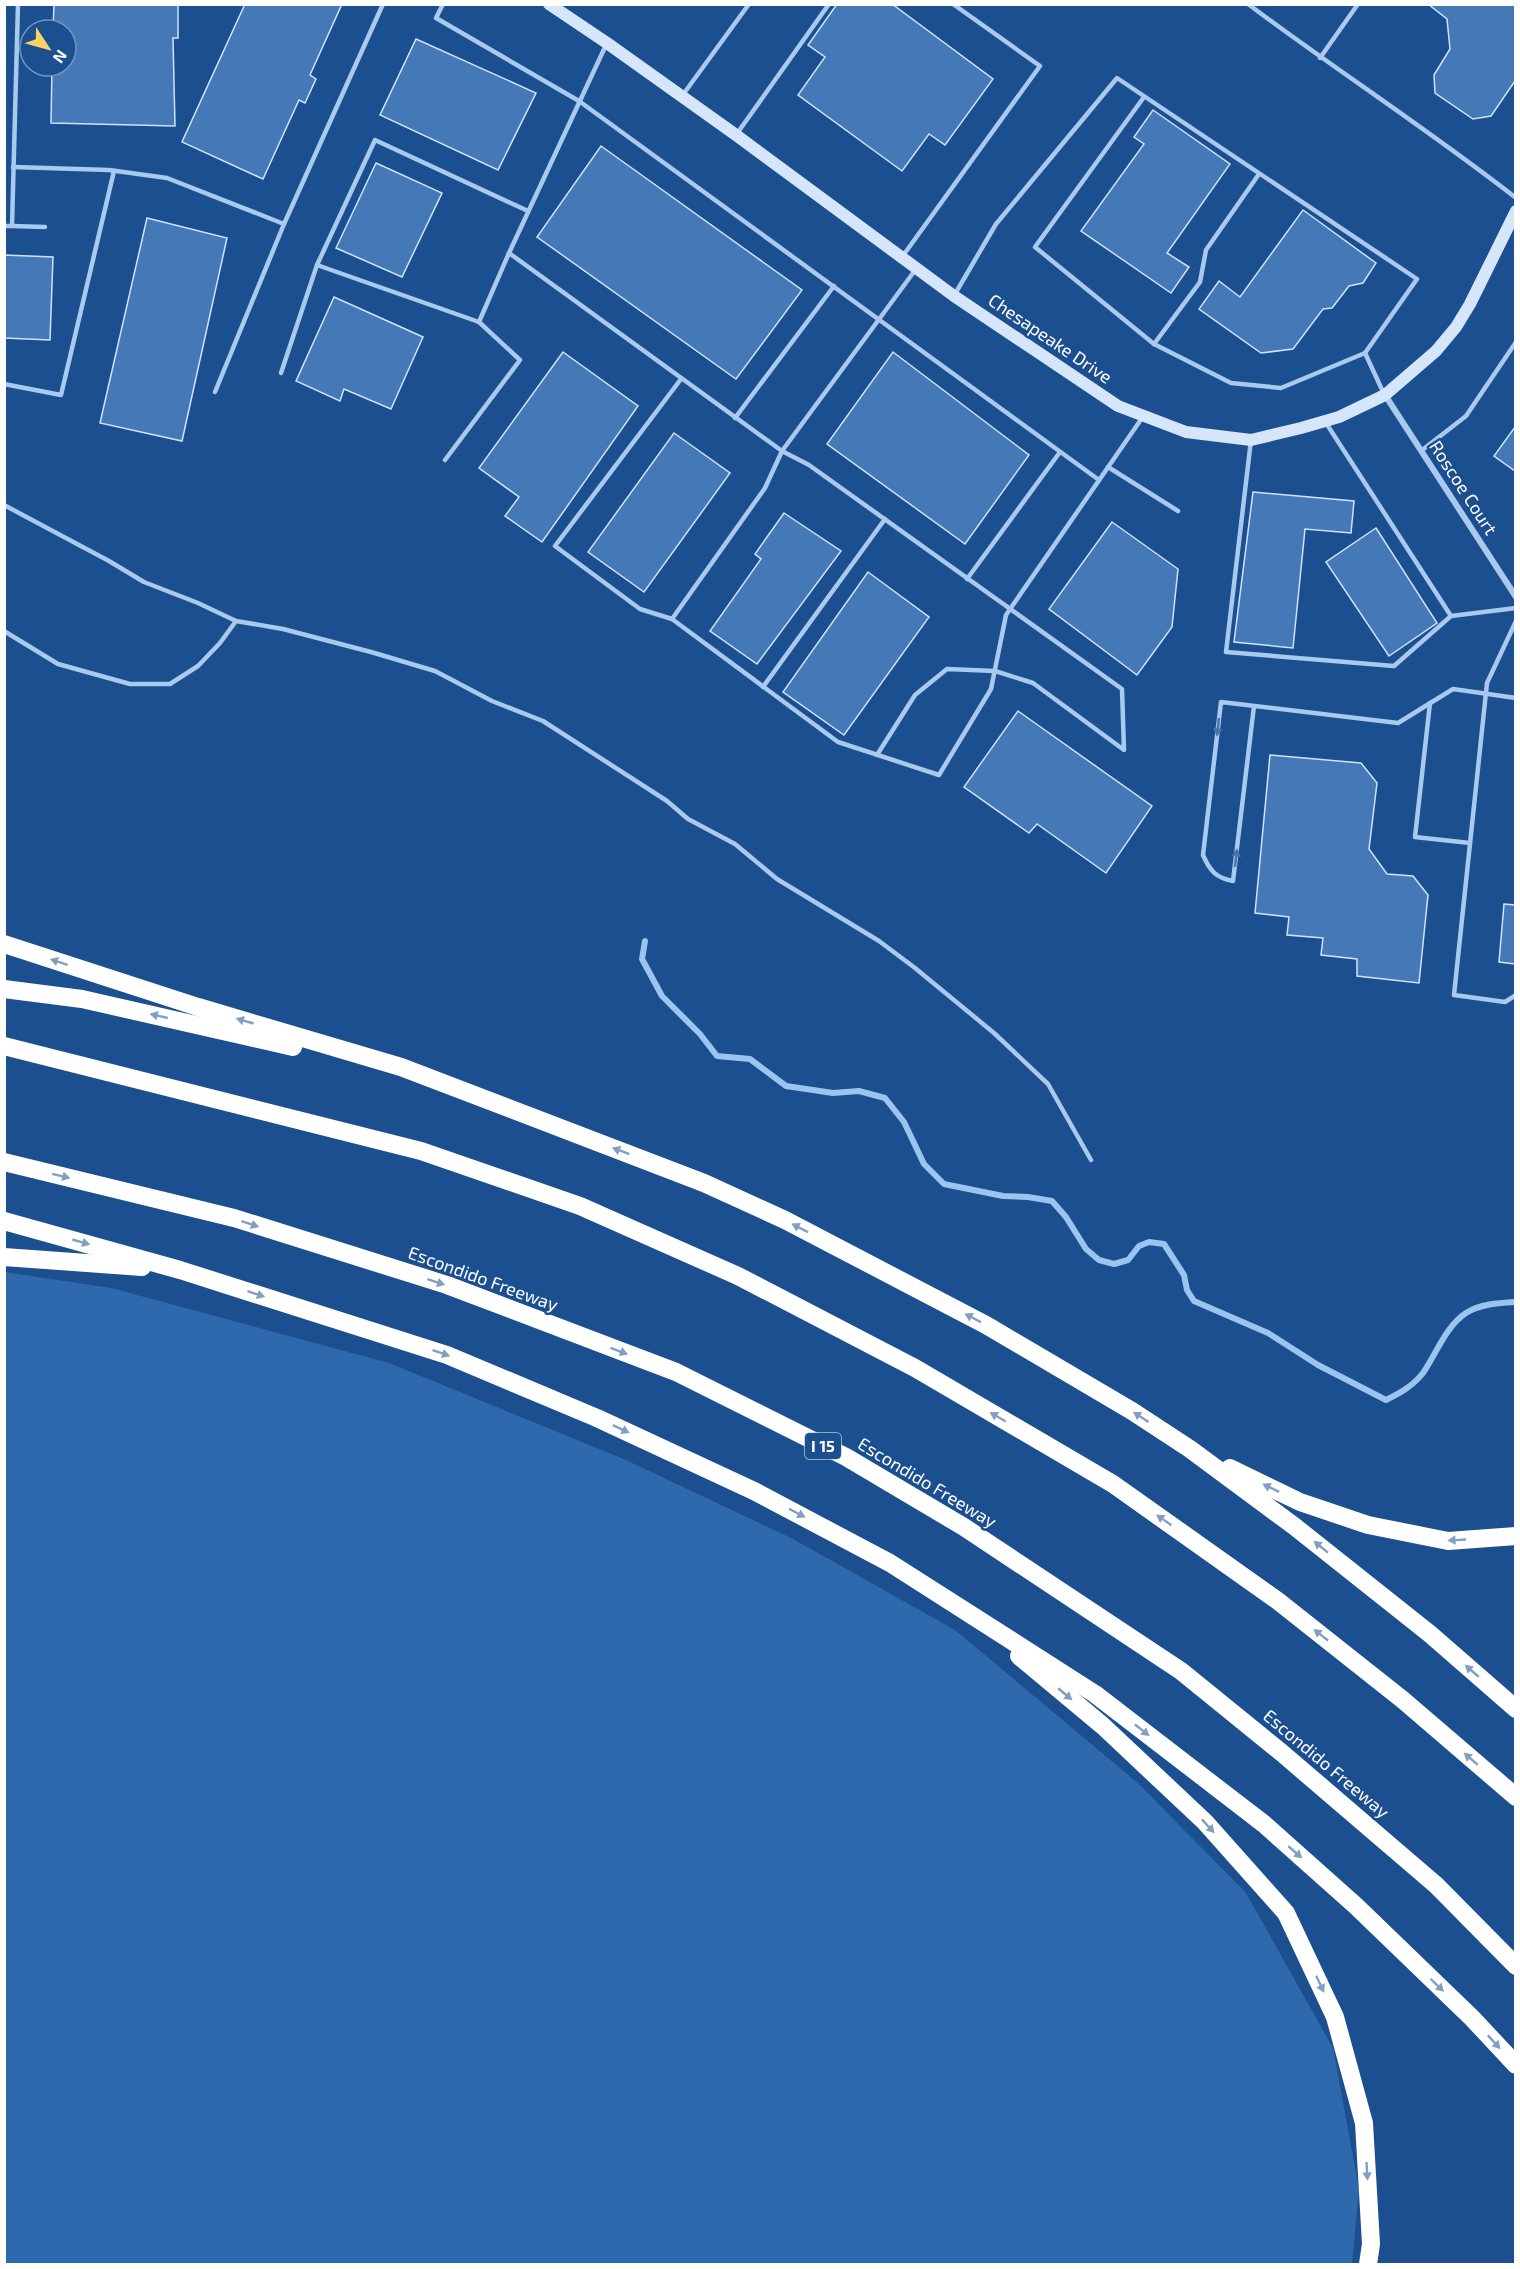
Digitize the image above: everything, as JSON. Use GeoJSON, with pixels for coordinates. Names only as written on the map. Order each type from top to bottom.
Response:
{"type":"FeatureCollection","features":[{"type":"Feature","properties":{"kind":"highway"},"geometry":{"type":"LineString","coordinates":[[4,944],[198,1007],[401,1067],[704,1183],[785,1220],[986,1325],[1132,1411],[1190,1449],[1294,1526],[1430,1634],[1515,1709]]}},
{"type":"Feature","properties":{"kind":"highway"},"geometry":{"type":"LineString","coordinates":[[4,989],[81,999],[252,1038],[480,1097]]}},
{"type":"Feature","properties":{"kind":"highway"},"geometry":{"type":"LineString","coordinates":[[4,1046],[421,1151],[580,1206],[738,1276],[915,1368],[1113,1484],[1278,1601],[1403,1700],[1515,1797]]}},
{"type":"Feature","properties":{"kind":"highway","name":"Escondido Freeway"},"geometry":{"type":"LineString","coordinates":[[4,1162],[234,1218],[447,1286],[676,1372],[846,1457],[964,1527],[1181,1671],[1282,1753],[1436,1885],[1515,1966]]}},
{"type":"Feature","properties":{"kind":"highway"},"geometry":{"type":"LineString","coordinates":[[4,1221],[180,1270],[447,1355],[597,1418],[754,1491],[890,1563],[1095,1694],[1264,1824],[1356,1906],[1472,2018],[1515,2065]]}},
{"type":"Feature","properties":{"kind":"highway"},"geometry":{"type":"LineString","coordinates":[[4,1257],[180,1270]]}},
{"type":"Feature","properties":{"kind":"highway"},"geometry":{"type":"LineString","coordinates":[[1190,1449],[1300,1502],[1368,1525],[1448,1541],[1515,1536]]}},
{"type":"Feature","properties":{"kind":"highway"},"geometry":{"type":"LineString","coordinates":[[955,1603],[1103,1726],[1205,1822],[1286,1913],[1335,2017],[1364,2123],[1371,2244],[1368,2265]]}},
{"type":"Feature","properties":{"kind":"street","name":"Chesapeake Drive"},"geometry":{"type":"LineString","coordinates":[[549,4],[682,96],[954,296],[1118,406],[1186,432],[1251,440],[1324,421],[1385,395],[1436,351],[1456,327],[1470,304],[1515,211]]}},
{"type":"Feature","properties":{"kind":"street","name":"Roscoe Court"},"geometry":{"type":"LineString","coordinates":[[1385,395],[1515,597]]}},
{"type":"Feature","properties":{"kind":"lane"},"geometry":{"type":"LineString","coordinates":[[12,226],[18,4]]}},
{"type":"Feature","properties":{"kind":"lane"},"geometry":{"type":"LineString","coordinates":[[215,392],[284,225],[383,4]]}},
{"type":"Feature","properties":{"kind":"lane"},"geometry":{"type":"LineString","coordinates":[[443,4],[436,18],[579,101],[1099,480]]}},
{"type":"Feature","properties":{"kind":"lane"},"geometry":{"type":"LineString","coordinates":[[682,96],[749,4]]}},
{"type":"Feature","properties":{"kind":"lane"},"geometry":{"type":"LineString","coordinates":[[736,135],[829,4]]}},
{"type":"Feature","properties":{"kind":"lane"},"geometry":{"type":"LineString","coordinates":[[902,258],[1040,66],[953,4]]}},
{"type":"Feature","properties":{"kind":"lane"},"geometry":{"type":"LineString","coordinates":[[1248,4],[1320,58],[1471,163],[1515,198]]}},
{"type":"Feature","properties":{"kind":"lane"},"geometry":{"type":"LineString","coordinates":[[1320,58],[1358,4]]}},
{"type":"Feature","properties":{"kind":"lane"},"geometry":{"type":"LineString","coordinates":[[479,322],[607,43]]}},
{"type":"Feature","properties":{"kind":"lane"},"geometry":{"type":"LineString","coordinates":[[954,296],[996,225],[1117,78],[1417,279],[1365,353],[1281,388],[1231,383],[1155,344],[1035,247],[1144,97]]}},
{"type":"Feature","properties":{"kind":"lane"},"geometry":{"type":"LineString","coordinates":[[281,373],[317,265],[375,140],[528,211]]}},
{"type":"Feature","properties":{"kind":"lane"},"geometry":{"type":"LineString","coordinates":[[13,167],[114,171],[166,178],[284,225]]}},
{"type":"Feature","properties":{"kind":"lane"},"geometry":{"type":"LineString","coordinates":[[4,384],[61,395],[114,171]]}},
{"type":"Feature","properties":{"kind":"lane"},"geometry":{"type":"LineString","coordinates":[[1155,344],[1200,282],[1206,250],[1259,174]]}},
{"type":"Feature","properties":{"kind":"lane"},"geometry":{"type":"LineString","coordinates":[[4,226],[45,227]]}},
{"type":"Feature","properties":{"kind":"lane"},"geometry":{"type":"LineString","coordinates":[[509,253],[735,418],[782,451],[810,465],[1122,689],[1124,750],[1033,683],[995,671],[947,669],[915,695],[877,755]]}},
{"type":"Feature","properties":{"kind":"lane"},"geometry":{"type":"LineString","coordinates":[[317,265],[479,322],[520,360],[445,460]]}},
{"type":"Feature","properties":{"kind":"lane"},"geometry":{"type":"LineString","coordinates":[[672,619],[765,488],[782,451],[916,269]]}},
{"type":"Feature","properties":{"kind":"lane"},"geometry":{"type":"LineString","coordinates":[[735,418],[834,286]]}},
{"type":"Feature","properties":{"kind":"lane"},"geometry":{"type":"LineString","coordinates":[[1421,451],[1466,416],[1515,342]]}},
{"type":"Feature","properties":{"kind":"lane"},"geometry":{"type":"LineString","coordinates":[[1365,353],[1385,395]]}},
{"type":"Feature","properties":{"kind":"lane"},"geometry":{"type":"LineString","coordinates":[[681,379],[555,546],[640,609],[672,619],[838,742],[939,775],[992,689],[1006,615],[1143,416]]}},
{"type":"Feature","properties":{"kind":"lane"},"geometry":{"type":"LineString","coordinates":[[1324,421],[1451,616]]}},
{"type":"Feature","properties":{"kind":"lane"},"geometry":{"type":"LineString","coordinates":[[1251,440],[1226,652],[1394,666],[1451,616],[1515,608]]}},
{"type":"Feature","properties":{"kind":"lane"},"geometry":{"type":"LineString","coordinates":[[967,579],[1060,452]]}},
{"type":"Feature","properties":{"kind":"lane"},"geometry":{"type":"LineString","coordinates":[[1108,467],[1178,511]]}},
{"type":"Feature","properties":{"kind":"lane"},"geometry":{"type":"LineString","coordinates":[[4,505],[144,582],[236,621],[284,629],[435,671],[492,700],[543,721],[667,801],[688,819],[735,844],[777,879],[879,941],[915,968],[994,1033],[1048,1084],[1091,1160]]}},
{"type":"Feature","properties":{"kind":"lane"},"geometry":{"type":"LineString","coordinates":[[763,687],[885,519]]}},
{"type":"Feature","properties":{"kind":"lane"},"geometry":{"type":"LineString","coordinates":[[4,631],[58,664],[67,667],[130,684],[170,684],[198,666],[220,643],[236,621]]}},
{"type":"Feature","properties":{"kind":"lane"},"geometry":{"type":"LineString","coordinates":[[1515,621],[1487,683],[1454,995],[1505,1002],[1515,995]]}},
{"type":"Feature","properties":{"kind":"lane"},"geometry":{"type":"LineString","coordinates":[[1254,706],[1233,881],[1224,880],[1209,870],[1203,855],[1221,702],[1398,723],[1453,689],[1515,698]]}},
{"type":"Feature","properties":{"kind":"lane"},"geometry":{"type":"LineString","coordinates":[[1430,703],[1414,837],[1470,843]]}},
{"type":"Feature","properties":{"kind":"shaded area"},"geometry":{"type":"Polygon","coordinates":[[[4,1272],[111,1288],[389,1363],[626,1460],[793,1539],[955,1630],[1139,1784],[1246,1893],[1333,2048],[1359,2189],[1352,2264],[5,2264],[4,1272]]]}},
{"type":"Feature","properties":{"kind":"building"},"geometry":{"type":"Polygon","coordinates":[[[54,4],[178,4],[178,38],[173,38],[175,126],[51,123],[52,78],[78,78],[78,18],[53,18],[54,4]]]}},
{"type":"Feature","properties":{"kind":"building"},"geometry":{"type":"Polygon","coordinates":[[[245,4],[342,4],[310,75],[316,79],[305,103],[299,100],[263,179],[182,142],[245,4]]]}},
{"type":"Feature","properties":{"kind":"building"},"geometry":{"type":"Polygon","coordinates":[[[837,4],[892,4],[993,79],[945,145],[929,134],[902,171],[798,95],[825,57],[808,45],[837,4]]]}},
{"type":"Feature","properties":{"kind":"building"},"geometry":{"type":"Polygon","coordinates":[[[1428,4],[1515,4],[1515,81],[1491,116],[1473,119],[1435,93],[1434,75],[1450,49],[1447,19],[1428,4]]]}},
{"type":"Feature","properties":{"kind":"building"},"geometry":{"type":"Polygon","coordinates":[[[416,39],[536,93],[498,170],[380,115],[416,39]]]}},
{"type":"Feature","properties":{"kind":"building"},"geometry":{"type":"Polygon","coordinates":[[[1153,110],[1230,164],[1167,253],[1189,267],[1171,293],[1081,231],[1144,144],[1134,137],[1153,110]]]}},
{"type":"Feature","properties":{"kind":"building"},"geometry":{"type":"Polygon","coordinates":[[[601,146],[802,290],[736,379],[537,237],[601,146]]]}},
{"type":"Feature","properties":{"kind":"building"},"geometry":{"type":"Polygon","coordinates":[[[376,163],[442,193],[402,277],[336,248],[376,163]]]}},
{"type":"Feature","properties":{"kind":"building"},"geometry":{"type":"Polygon","coordinates":[[[1303,210],[1376,263],[1363,283],[1349,286],[1332,308],[1323,309],[1293,349],[1261,353],[1199,309],[1219,281],[1240,297],[1303,210]]]}},
{"type":"Feature","properties":{"kind":"building"},"geometry":{"type":"Polygon","coordinates":[[[147,218],[227,238],[182,441],[100,423],[147,218]]]}},
{"type":"Feature","properties":{"kind":"building"},"geometry":{"type":"Polygon","coordinates":[[[4,255],[53,257],[50,340],[4,338],[4,255]]]}},
{"type":"Feature","properties":{"kind":"building"},"geometry":{"type":"Polygon","coordinates":[[[334,297],[423,337],[391,409],[344,389],[340,401],[296,381],[334,297]]]}},
{"type":"Feature","properties":{"kind":"building"},"geometry":{"type":"Polygon","coordinates":[[[563,352],[638,406],[542,542],[505,516],[519,497],[479,468],[563,352]]]}},
{"type":"Feature","properties":{"kind":"building"},"geometry":{"type":"Polygon","coordinates":[[[893,352],[1029,455],[965,544],[827,444],[893,352]]]}},
{"type":"Feature","properties":{"kind":"building"},"geometry":{"type":"Polygon","coordinates":[[[1515,427],[1515,471],[1494,456],[1515,427]]]}},
{"type":"Feature","properties":{"kind":"building"},"geometry":{"type":"Polygon","coordinates":[[[674,433],[730,473],[644,592],[588,552],[674,433]]]}},
{"type":"Feature","properties":{"kind":"building"},"geometry":{"type":"Polygon","coordinates":[[[1253,492],[1354,501],[1351,533],[1305,529],[1293,648],[1234,642],[1253,492]]]}},
{"type":"Feature","properties":{"kind":"building"},"geometry":{"type":"Polygon","coordinates":[[[784,513],[841,551],[757,664],[710,631],[761,559],[755,554],[784,513]]]}},
{"type":"Feature","properties":{"kind":"building"},"geometry":{"type":"Polygon","coordinates":[[[1112,522],[1178,569],[1172,627],[1137,675],[1049,609],[1112,522]]]}},
{"type":"Feature","properties":{"kind":"building"},"geometry":{"type":"Polygon","coordinates":[[[1376,528],[1437,623],[1389,656],[1326,562],[1376,528]]]}},
{"type":"Feature","properties":{"kind":"building"},"geometry":{"type":"Polygon","coordinates":[[[868,572],[929,617],[844,735],[783,692],[868,572]]]}},
{"type":"Feature","properties":{"kind":"building"},"geometry":{"type":"Polygon","coordinates":[[[1018,711],[1152,806],[1106,873],[1037,824],[1029,833],[964,787],[1018,711]]]}},
{"type":"Feature","properties":{"kind":"building"},"geometry":{"type":"Polygon","coordinates":[[[1270,755],[1361,763],[1377,783],[1369,849],[1387,874],[1413,876],[1428,895],[1419,983],[1357,976],[1357,959],[1321,955],[1323,938],[1287,935],[1289,917],[1255,913],[1270,755]]]}},
{"type":"Feature","properties":{"kind":"building"},"geometry":{"type":"Polygon","coordinates":[[[1504,904],[1515,905],[1515,964],[1499,962],[1504,904]]]}},
{"type":"Feature","properties":{"kind":"waterway"},"geometry":{"type":"LineString","coordinates":[[645,941],[642,959],[662,996],[700,1034],[717,1056],[750,1059],[786,1086],[833,1093],[859,1091],[885,1098],[904,1122],[924,1164],[944,1184],[1003,1196],[1052,1201],[1066,1217],[1086,1249],[1099,1260],[1114,1264],[1128,1260],[1139,1246],[1149,1242],[1164,1244],[1184,1275],[1187,1290],[1194,1301],[1268,1333],[1318,1365],[1386,1400],[1406,1389],[1419,1378],[1452,1325],[1466,1313],[1483,1306],[1516,1302]]}}]}
